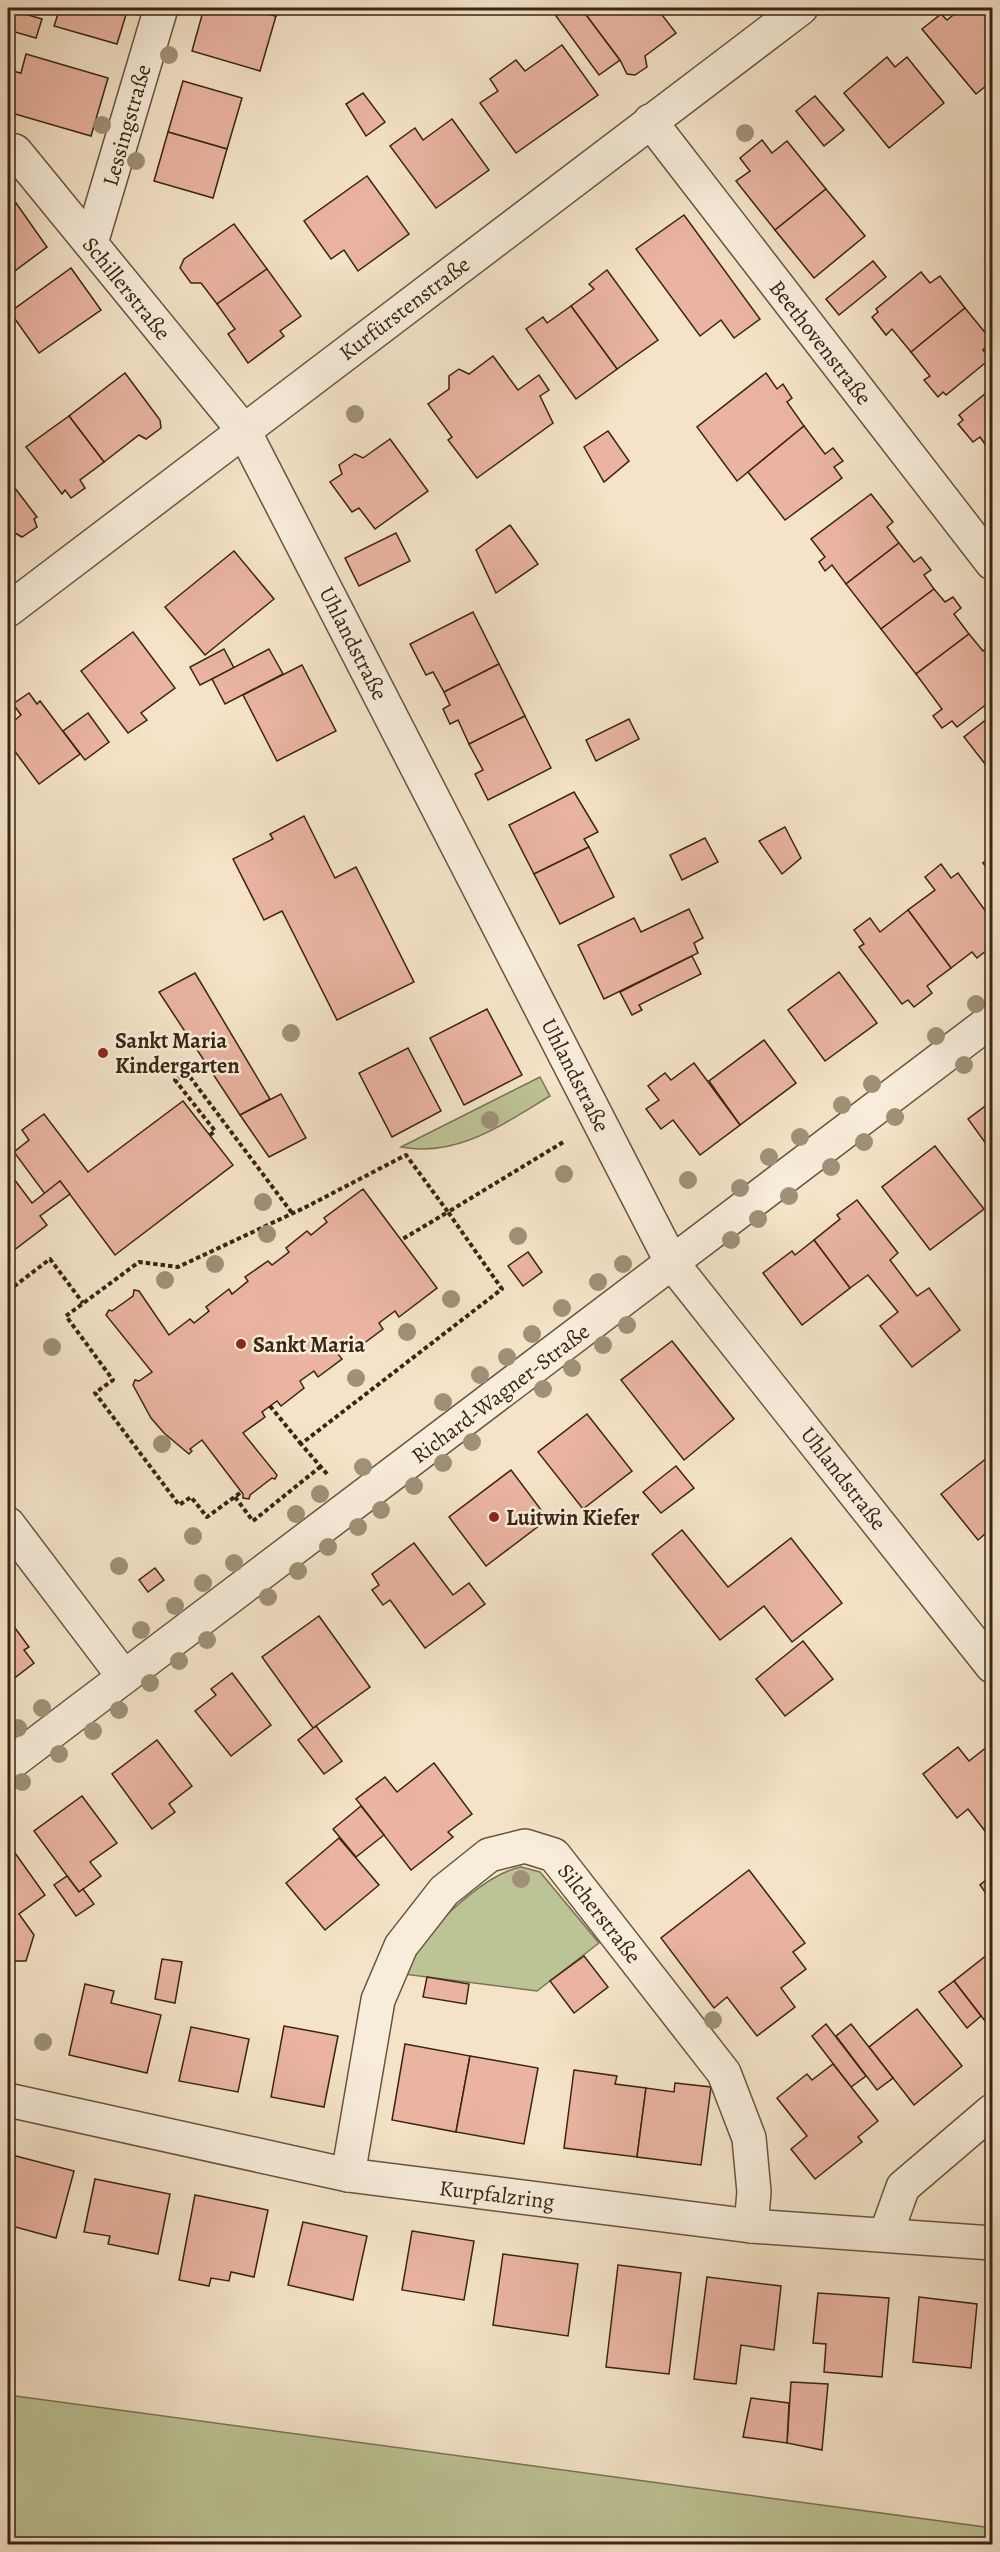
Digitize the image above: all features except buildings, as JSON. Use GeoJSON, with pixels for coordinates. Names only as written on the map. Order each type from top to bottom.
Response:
{"type":"FeatureCollection","features":[{"type":"Feature","properties":{"kind":"street","name":"Lessingstraße"},"geometry":{"type":"LineString","coordinates":[[92,243],[161,8]]}},
{"type":"Feature","properties":{"kind":"street","name":"Kurfürstenstraße"},"geometry":{"type":"LineString","coordinates":[[8,610],[801,8]]}},
{"type":"Feature","properties":{"kind":"street","name":"Beethovenstraße"},"geometry":{"type":"LineString","coordinates":[[650,121],[993,563]]}},
{"type":"Feature","properties":{"kind":"street","name":"Schillerstraße"},"geometry":{"type":"LineString","coordinates":[[8,149],[15,151],[92,243],[244,431]]}},
{"type":"Feature","properties":{"kind":"street","name":"Uhlandstraße"},"geometry":{"type":"LineString","coordinates":[[244,431],[672,1263],[993,1666]]}},
{"type":"Feature","properties":{"kind":"street","name":"Richard-Wagner-Straße"},"geometry":{"type":"LineString","coordinates":[[8,1766],[993,1020]]}},
{"type":"Feature","properties":{"kind":"street"},"geometry":{"type":"LineString","coordinates":[[8,1524],[124,1677]]}},
{"type":"Feature","properties":{"kind":"street","name":"Silcherstraße"},"geometry":{"type":"LineString","coordinates":[[348,2175],[378,2000],[401,1946],[444,1891],[489,1855],[525,1846],[554,1855],[724,2073],[749,2138],[754,2192],[751,2226]]}},
{"type":"Feature","properties":{"kind":"street","name":"Kurpfalzring"},"geometry":{"type":"LineString","coordinates":[[8,2100],[348,2175],[751,2226],[993,2243]]}},
{"type":"Feature","properties":{"kind":"street"},"geometry":{"type":"LineString","coordinates":[[886,2234],[903,2187],[993,2111]]}},
{"type":"Feature","properties":{"kind":"path"},"geometry":{"type":"LineString","coordinates":[[210,1135],[215,1131],[175,1080],[187,1073],[292,1213]]}},
{"type":"Feature","properties":{"kind":"path"},"geometry":{"type":"LineString","coordinates":[[401,1240],[599,1120]]}},
{"type":"Feature","properties":{"kind":"path"},"geometry":{"type":"LineString","coordinates":[[240,1493],[207,1517],[191,1497],[179,1505],[95,1393],[113,1380],[66,1316],[139,1262],[178,1267],[406,1155],[501,1289],[301,1444]]}},
{"type":"Feature","properties":{"kind":"path"},"geometry":{"type":"LineString","coordinates":[[8,1291],[50,1258],[83,1303]]}},
{"type":"Feature","properties":{"kind":"path"},"geometry":{"type":"LineString","coordinates":[[270,1406],[353,1504]]}},
{"type":"Feature","properties":{"kind":"path"},"geometry":{"type":"LineString","coordinates":[[235,1497],[253,1521],[320,1467]]}},
{"type":"Feature","properties":{"kind":"green space"},"geometry":{"type":"Polygon","coordinates":[[[540,1077],[550,1096],[497,1127],[479,1136],[441,1148],[401,1147],[540,1077]]]}},
{"type":"Feature","properties":{"kind":"green space"},"geometry":{"type":"Polygon","coordinates":[[[521,1867],[540,1872],[599,1943],[537,1991],[403,1974],[425,1938],[456,1906],[495,1877],[521,1867]]]}},
{"type":"Feature","properties":{"kind":"green space"},"geometry":{"type":"Polygon","coordinates":[[[8,2395],[992,2528],[992,2544],[8,2544],[8,2395]]]}},
{"type":"Feature","properties":{"kind":"place","name":"Sankt Maria Kindergarten"},"geometry":{"type":"Point","coordinates":[103,1053]}},
{"type":"Feature","properties":{"kind":"place","name":"Sankt Maria"},"geometry":{"type":"Point","coordinates":[241,1344]}},
{"type":"Feature","properties":{"kind":"place","name":"Luitwin Kiefer"},"geometry":{"type":"Point","coordinates":[494,1517]}}]}
